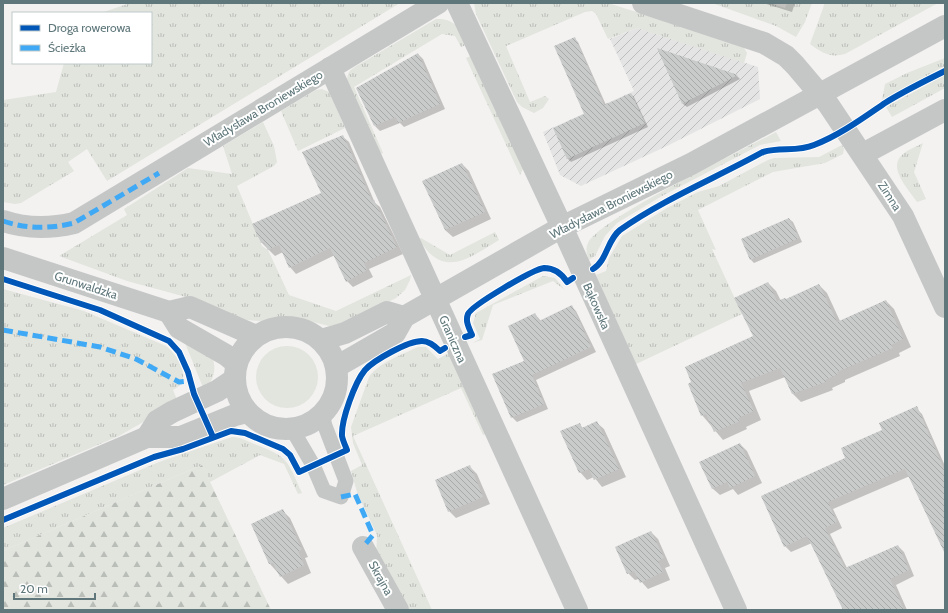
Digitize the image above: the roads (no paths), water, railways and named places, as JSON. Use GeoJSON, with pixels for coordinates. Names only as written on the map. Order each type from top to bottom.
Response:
{"type":"FeatureCollection","features":[{"type":"Feature","properties":{"kind":"street","name":"Władysława Broniewskiego"},"geometry":{"type":"LineString","coordinates":[[3,222],[22,227],[59,226],[74,223],[438,3]]}},
{"type":"Feature","properties":{"kind":"street","name":"Bąkowska"},"geometry":{"type":"LineString","coordinates":[[457,3],[562,227],[736,610]]}},
{"type":"Feature","properties":{"kind":"street"},"geometry":{"type":"LineString","coordinates":[[642,3],[735,32],[773,47],[795,65],[820,94]]}},
{"type":"Feature","properties":{"kind":"street","name":"Władysława Broniewskiego"},"geometry":{"type":"LineString","coordinates":[[336,367],[395,333],[404,317],[435,298],[562,227],[690,164],[945,26]]}},
{"type":"Feature","properties":{"kind":"street","name":"Graniczna"},"geometry":{"type":"LineString","coordinates":[[330,68],[577,610]]}},
{"type":"Feature","properties":{"kind":"street","name":"Zimna"},"geometry":{"type":"LineString","coordinates":[[820,94],[863,154],[903,216],[945,307]]}},
{"type":"Feature","properties":{"kind":"street"},"geometry":{"type":"LineString","coordinates":[[863,154],[945,110]]}},
{"type":"Feature","properties":{"kind":"street","name":"Grunwaldzka"},"geometry":{"type":"LineString","coordinates":[[3,258],[169,312]]}},
{"type":"Feature","properties":{"kind":"street"},"geometry":{"type":"LineString","coordinates":[[236,371],[226,355],[179,328],[169,312],[190,307],[256,336]]}},
{"type":"Feature","properties":{"kind":"street"},"geometry":{"type":"LineString","coordinates":[[321,340],[345,332],[387,312],[404,317]]}},
{"type":"Feature","properties":{"kind":"street"},"geometry":{"type":"LineString","coordinates":[[284,326],[304,330],[321,340],[333,357],[338,380],[330,404],[322,414],[303,427],[292,429],[272,428],[254,419],[247,412],[236,391],[236,371],[247,343],[256,336],[274,328],[284,326]]}},
{"type":"Feature","properties":{"kind":"street"},"geometry":{"type":"LineString","coordinates":[[147,437],[157,421],[172,412],[217,391],[236,371]]}},
{"type":"Feature","properties":{"kind":"street"},"geometry":{"type":"LineString","coordinates":[[3,499],[147,437],[181,437],[235,415],[247,412]]}},
{"type":"Feature","properties":{"kind":"street","name":"Skrajna"},"geometry":{"type":"LineString","coordinates":[[363,547],[398,610]]}},
{"type":"Feature","properties":{"kind":"lane"},"geometry":{"type":"LineString","coordinates":[[292,429],[313,465],[324,491],[341,497],[346,481],[325,426],[322,414]]}}]}
